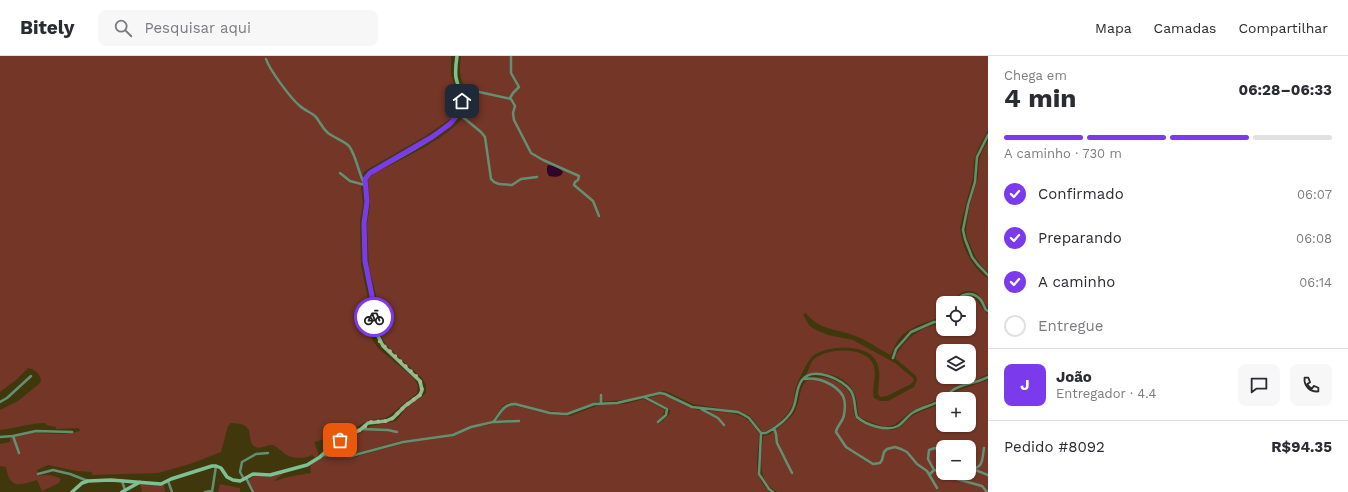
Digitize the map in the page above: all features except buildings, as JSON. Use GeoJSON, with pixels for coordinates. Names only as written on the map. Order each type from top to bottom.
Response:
{"type":"FeatureCollection","features":[{"type":"Feature","properties":{"kind":"street"},"geometry":{"type":"LineString","coordinates":[[72,492],[82,483],[88,481],[122,481],[161,484],[171,479],[214,466],[220,468],[229,478],[238,481],[257,473],[269,475],[305,465],[321,456],[336,442],[371,422],[386,421],[393,418],[405,406],[420,395],[422,390],[420,381],[383,346],[376,332],[372,296],[365,261],[364,223],[367,202],[365,179],[370,173],[432,137],[450,124],[459,114],[462,104],[456,73],[456,56]]}},
{"type":"Feature","properties":{"kind":"street"},"geometry":{"type":"LineString","coordinates":[[511,56],[511,73],[519,87],[512,92],[510,98],[514,106],[514,120],[531,153],[579,176],[579,180],[575,182],[574,185],[593,201],[599,216]]}},
{"type":"Feature","properties":{"kind":"street"},"geometry":{"type":"LineString","coordinates":[[266,59],[269,66],[293,99],[304,110],[315,116],[319,124],[326,132],[348,145],[365,186]]}},
{"type":"Feature","properties":{"kind":"street"},"geometry":{"type":"LineString","coordinates":[[460,90],[470,90],[510,98]]}},
{"type":"Feature","properties":{"kind":"street"},"geometry":{"type":"LineString","coordinates":[[459,114],[484,134],[487,142],[492,179],[495,183],[513,185],[521,179],[536,177]]}},
{"type":"Feature","properties":{"kind":"street"},"geometry":{"type":"LineString","coordinates":[[988,135],[977,157],[976,182],[968,204],[963,230],[964,239],[972,257],[978,266],[988,275]]}},
{"type":"Feature","properties":{"kind":"street"},"geometry":{"type":"LineString","coordinates":[[340,172],[350,181],[365,186]]}},
{"type":"Feature","properties":{"kind":"street"},"geometry":{"type":"LineString","coordinates":[[960,296],[963,294],[972,294],[976,296]]}},
{"type":"Feature","properties":{"kind":"street"},"geometry":{"type":"LineString","coordinates":[[976,296],[979,298],[988,312]]}},
{"type":"Feature","properties":{"kind":"street"},"geometry":{"type":"LineString","coordinates":[[893,358],[896,349],[911,332],[936,322]]}},
{"type":"Feature","properties":{"kind":"street"},"geometry":{"type":"LineString","coordinates":[[761,433],[766,434],[790,415],[802,380],[807,376],[817,374],[824,374],[835,378],[848,387],[852,392],[856,414],[860,420],[886,429],[899,426],[912,413],[936,403]]}},
{"type":"Feature","properties":{"kind":"street"},"geometry":{"type":"LineString","coordinates":[[0,402],[7,398],[31,376]]}},
{"type":"Feature","properties":{"kind":"street"},"geometry":{"type":"LineString","coordinates":[[951,392],[988,377]]}},
{"type":"Feature","properties":{"kind":"street"},"geometry":{"type":"LineString","coordinates":[[802,380],[812,378],[825,382],[835,388],[843,396],[845,405],[844,416],[836,432],[846,446],[869,462],[875,464],[880,463],[886,449],[892,447],[907,452],[917,464],[930,474],[937,488]]}},
{"type":"Feature","properties":{"kind":"street"},"geometry":{"type":"LineString","coordinates":[[493,422],[503,408],[509,404],[562,414],[573,413],[594,404],[617,403],[644,397],[669,394],[687,405],[699,408],[738,412],[749,418],[761,433],[759,474],[769,489],[773,492]]}},
{"type":"Feature","properties":{"kind":"street"},"geometry":{"type":"LineString","coordinates":[[601,395],[601,403]]}},
{"type":"Feature","properties":{"kind":"street"},"geometry":{"type":"LineString","coordinates":[[644,397],[667,409],[666,414],[658,422]]}},
{"type":"Feature","properties":{"kind":"street"},"geometry":{"type":"LineString","coordinates":[[699,408],[718,418],[724,425]]}},
{"type":"Feature","properties":{"kind":"street"},"geometry":{"type":"LineString","coordinates":[[321,456],[351,456],[403,442],[453,435],[471,427],[493,422],[519,421]]}},
{"type":"Feature","properties":{"kind":"street"},"geometry":{"type":"LineString","coordinates":[[774,428],[777,443],[792,473]]}},
{"type":"Feature","properties":{"kind":"street"},"geometry":{"type":"LineString","coordinates":[[361,429],[388,430],[397,432]]}},
{"type":"Feature","properties":{"kind":"street"},"geometry":{"type":"LineString","coordinates":[[0,437],[36,431],[72,432]]}},
{"type":"Feature","properties":{"kind":"street"},"geometry":{"type":"LineString","coordinates":[[13,436],[19,453]]}},
{"type":"Feature","properties":{"kind":"street"},"geometry":{"type":"LineString","coordinates":[[976,468],[982,462],[984,448]]}},
{"type":"Feature","properties":{"kind":"street"},"geometry":{"type":"LineString","coordinates":[[930,474],[934,470],[928,459],[929,450],[936,449]]}},
{"type":"Feature","properties":{"kind":"street"},"geometry":{"type":"LineString","coordinates":[[253,492],[240,472],[242,462],[256,454],[268,453]]}},
{"type":"Feature","properties":{"kind":"street"},"geometry":{"type":"LineString","coordinates":[[205,492],[212,491],[214,466]]}},
{"type":"Feature","properties":{"kind":"street"},"geometry":{"type":"LineString","coordinates":[[38,474],[52,470],[88,481]]}},
{"type":"Feature","properties":{"kind":"street"},"geometry":{"type":"LineString","coordinates":[[976,470],[988,475]]}},
{"type":"Feature","properties":{"kind":"street"},"geometry":{"type":"LineString","coordinates":[[961,480],[982,486],[987,492]]}},
{"type":"Feature","properties":{"kind":"street"},"geometry":{"type":"LineString","coordinates":[[122,481],[123,491],[140,482]]}},
{"type":"Feature","properties":{"kind":"street"},"geometry":{"type":"LineString","coordinates":[[168,481],[172,492]]}},
{"type":"Feature","properties":{"kind":"shaded area"},"geometry":{"type":"Polygon","coordinates":[[[0,56],[451,56],[451,75],[459,104],[453,117],[424,137],[370,168],[364,172],[361,178],[363,204],[360,220],[361,265],[367,294],[371,335],[373,341],[379,349],[414,378],[418,386],[417,393],[385,418],[369,420],[339,435],[314,442],[319,455],[315,458],[312,455],[302,458],[291,457],[272,445],[258,448],[254,446],[250,439],[248,428],[239,424],[231,423],[228,426],[221,452],[190,464],[158,473],[92,475],[92,472],[77,471],[48,465],[37,470],[39,476],[47,475],[56,477],[61,479],[59,483],[42,491],[37,480],[25,484],[16,484],[13,482],[10,479],[6,467],[0,466],[0,444],[10,442],[10,438],[13,437],[18,454],[20,453],[14,437],[32,433],[65,434],[80,431],[79,428],[56,429],[56,427],[46,425],[46,423],[0,430],[0,410],[18,401],[40,383],[41,380],[36,372],[28,368],[16,380],[0,392],[0,56]]]}},
{"type":"Feature","properties":{"kind":"shaded area"},"geometry":{"type":"Polygon","coordinates":[[[461,56],[988,56],[988,130],[974,160],[973,177],[960,227],[968,256],[977,269],[988,278],[988,308],[977,294],[970,291],[957,296],[936,296],[936,319],[924,323],[903,334],[891,355],[867,341],[851,334],[817,324],[806,313],[803,315],[809,325],[814,329],[828,335],[853,340],[895,363],[913,378],[914,381],[887,396],[880,397],[878,394],[879,369],[876,361],[871,355],[856,349],[828,349],[812,357],[803,371],[796,387],[793,404],[789,412],[773,427],[766,431],[762,431],[750,416],[742,412],[693,404],[664,391],[625,400],[596,402],[566,413],[508,403],[503,406],[492,421],[472,426],[458,433],[400,441],[353,454],[326,454],[337,443],[360,433],[371,426],[396,421],[409,405],[426,392],[426,385],[422,378],[390,349],[380,334],[376,295],[369,268],[367,224],[370,205],[368,181],[369,178],[375,173],[413,154],[443,136],[464,116],[467,103],[460,72],[461,56]]]}},
{"type":"Feature","properties":{"kind":"shaded area"},"geometry":{"type":"Polygon","coordinates":[[[988,141],[988,272],[975,256],[967,238],[966,231],[969,208],[978,177],[979,160],[988,141]]]}},
{"type":"Feature","properties":{"kind":"shaded area"},"geometry":{"type":"Polygon","coordinates":[[[548,165],[558,168],[563,172],[562,174],[557,177],[549,176],[547,171],[548,165]]]}},
{"type":"Feature","properties":{"kind":"shaded area"},"geometry":{"type":"Polygon","coordinates":[[[976,300],[988,314],[988,374],[976,380],[976,344],[936,344],[936,384],[963,384],[957,386],[949,392],[936,392],[936,400],[912,411],[894,425],[884,427],[859,417],[857,400],[852,388],[841,379],[835,376],[820,373],[806,375],[814,359],[820,355],[837,351],[862,354],[869,358],[873,364],[875,372],[873,390],[874,398],[880,401],[888,401],[914,387],[917,380],[916,376],[896,359],[897,353],[909,338],[919,331],[936,325],[936,336],[976,336],[976,300]]]}},
{"type":"Feature","properties":{"kind":"shaded area"},"geometry":{"type":"Polygon","coordinates":[[[814,377],[820,377],[832,379],[842,385],[851,394],[856,418],[863,423],[874,427],[887,430],[896,429],[901,427],[916,414],[936,406],[936,432],[976,432],[976,392],[957,392],[988,380],[988,492],[777,492],[765,481],[761,467],[763,436],[772,433],[792,416],[797,406],[802,387],[814,377]]]}},
{"type":"Feature","properties":{"kind":"shaded area"},"geometry":{"type":"Polygon","coordinates":[[[660,395],[668,396],[684,406],[701,410],[735,414],[744,417],[749,421],[759,433],[757,457],[758,472],[760,479],[770,492],[254,492],[248,480],[256,475],[269,477],[287,471],[275,480],[311,473],[310,465],[323,456],[355,457],[405,443],[455,436],[473,427],[494,423],[519,422],[519,420],[496,421],[505,408],[512,405],[545,413],[570,416],[599,405],[625,404],[644,399],[665,410],[662,417],[657,422],[659,424],[669,415],[670,411],[668,408],[648,398],[660,395]]]}},
{"type":"Feature","properties":{"kind":"shaded area"},"geometry":{"type":"Polygon","coordinates":[[[140,483],[164,485],[165,492],[142,492],[140,483]]]}},
{"type":"Feature","properties":{"kind":"shaded area"},"geometry":{"type":"Polygon","coordinates":[[[220,484],[240,488],[240,492],[218,492],[220,484]]]}},
{"type":"Feature","properties":{"kind":"way so far"},"geometry":{"type":"LineString","coordinates":[[340,440],[360,430],[368,423],[390,420],[420,395],[422,391],[421,383],[416,376],[380,342],[376,332],[374,317]]}},
{"type":"Feature","properties":{"kind":"route"},"geometry":{"type":"LineString","coordinates":[[374,317],[372,296],[365,261],[364,215],[367,207],[365,179],[370,173],[432,137],[450,124],[459,113],[462,107],[462,101]]}}]}
